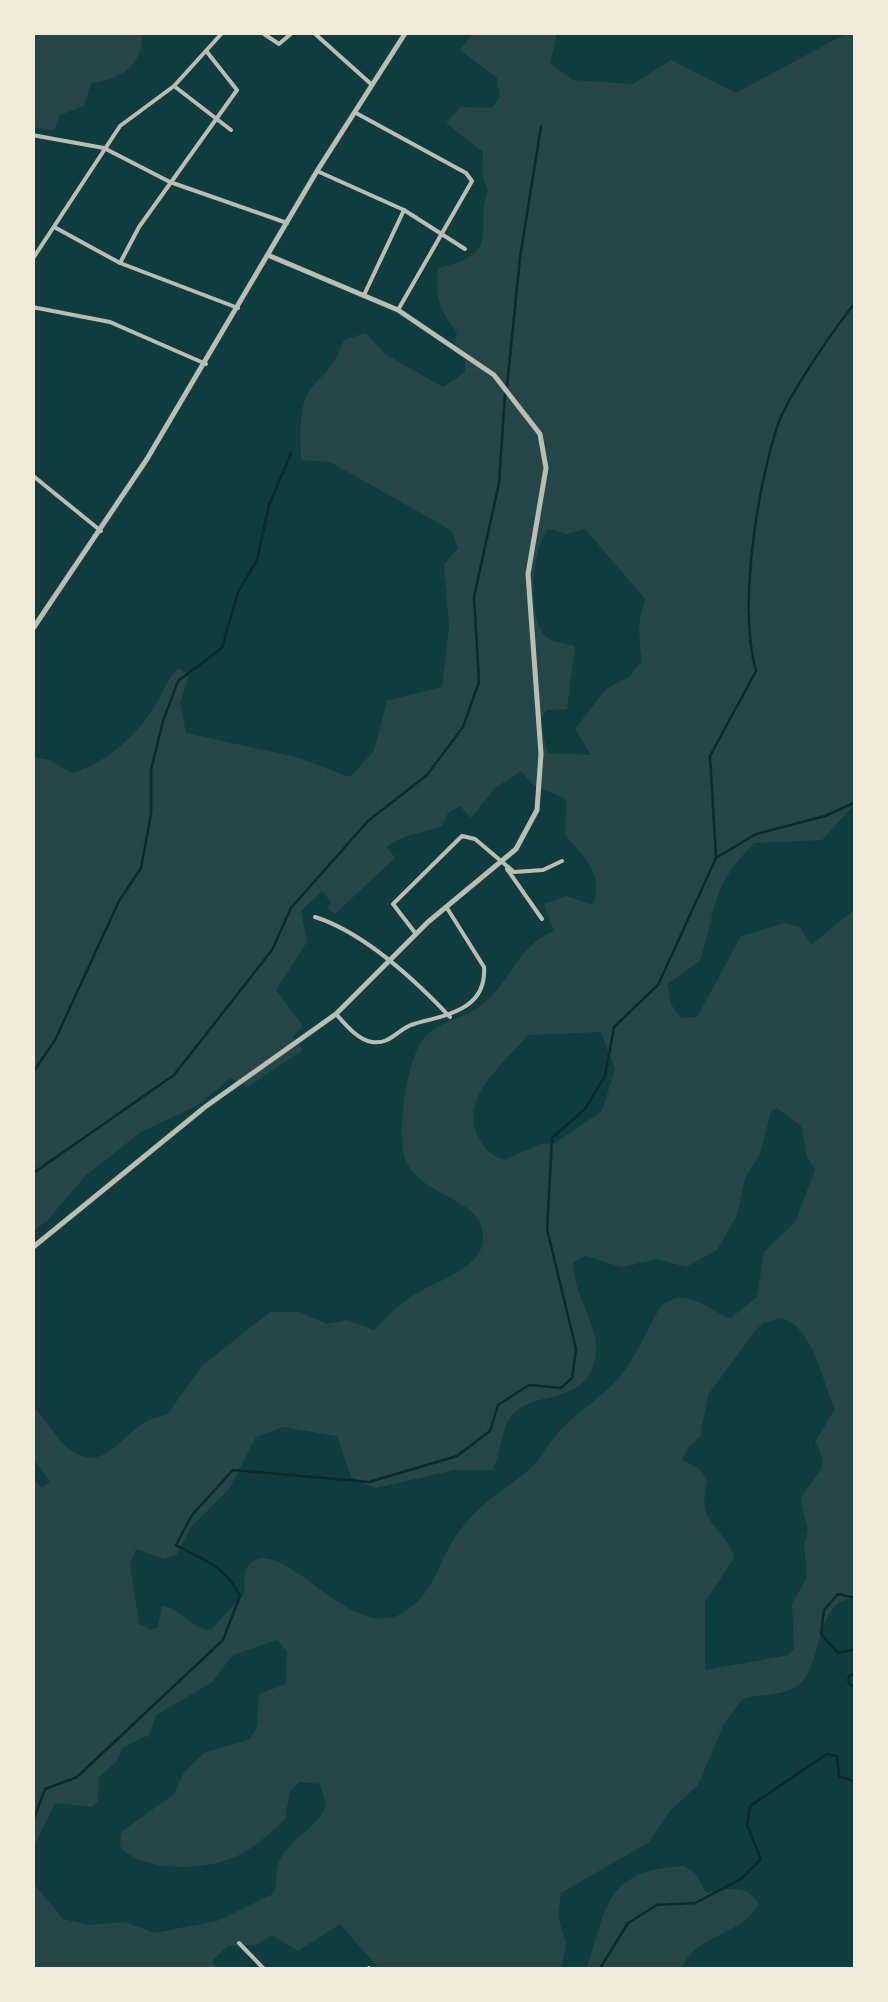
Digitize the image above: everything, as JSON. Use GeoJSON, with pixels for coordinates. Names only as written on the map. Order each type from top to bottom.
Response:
{"type":"FeatureCollection","features":[{"type":"Feature","properties":{"kind":"street"},"geometry":{"type":"LineString","coordinates":[[32,260],[104,148],[126,121],[174,86],[223,32]]}},
{"type":"Feature","properties":{"kind":"street"},"geometry":{"type":"LineString","coordinates":[[261,32],[279,44],[293,32]]}},
{"type":"Feature","properties":{"kind":"street"},"geometry":{"type":"LineString","coordinates":[[312,32],[372,84]]}},
{"type":"Feature","properties":{"kind":"street"},"geometry":{"type":"LineString","coordinates":[[32,630],[101,531],[206,364],[317,171],[406,32]]}},
{"type":"Feature","properties":{"kind":"street"},"geometry":{"type":"LineString","coordinates":[[120,263],[213,118],[237,90],[207,52]]}},
{"type":"Feature","properties":{"kind":"street"},"geometry":{"type":"LineString","coordinates":[[174,86],[231,130]]}},
{"type":"Feature","properties":{"kind":"street"},"geometry":{"type":"LineString","coordinates":[[354,112],[470,177],[470,192],[440,230],[398,310]]}},
{"type":"Feature","properties":{"kind":"street"},"geometry":{"type":"LineString","coordinates":[[32,135],[104,148],[170,182],[287,223]]}},
{"type":"Feature","properties":{"kind":"street"},"geometry":{"type":"LineString","coordinates":[[317,171],[404,210],[465,249]]}},
{"type":"Feature","properties":{"kind":"street"},"geometry":{"type":"LineString","coordinates":[[364,295],[404,210]]}},
{"type":"Feature","properties":{"kind":"street"},"geometry":{"type":"LineString","coordinates":[[54,227],[120,263],[238,308]]}},
{"type":"Feature","properties":{"kind":"street"},"geometry":{"type":"LineString","coordinates":[[32,1248],[204,1107],[336,1014],[446,906],[522,842],[533,824],[541,774],[528,574],[545,451],[540,434],[502,383],[398,310],[270,256]]}},
{"type":"Feature","properties":{"kind":"street"},"geometry":{"type":"LineString","coordinates":[[32,306],[122,326],[206,364]]}},
{"type":"Feature","properties":{"kind":"street"},"geometry":{"type":"LineString","coordinates":[[32,474],[101,531]]}},
{"type":"Feature","properties":{"kind":"street"},"geometry":{"type":"LineString","coordinates":[[416,934],[393,904],[458,839],[474,839],[507,869],[542,919]]}},
{"type":"Feature","properties":{"kind":"street"},"geometry":{"type":"LineString","coordinates":[[507,869],[536,871],[562,860]]}},
{"type":"Feature","properties":{"kind":"street"},"geometry":{"type":"LineString","coordinates":[[336,1014],[372,1042],[388,1040],[410,1025],[450,1018],[475,998],[485,975],[472,943],[446,906]]}},
{"type":"Feature","properties":{"kind":"street"},"geometry":{"type":"LineString","coordinates":[[316,917],[338,925],[390,961],[450,1018]]}},
{"type":"Feature","properties":{"kind":"street"},"geometry":{"type":"LineString","coordinates":[[240,1943],[265,1970]]}},
{"type":"Feature","properties":{"kind":"shaded area"},"geometry":{"type":"Polygon","coordinates":[[[32,33],[142,33],[139,54],[128,69],[91,83],[84,106],[60,115],[54,130],[33,127],[32,33]]]}},
{"type":"Feature","properties":{"kind":"shaded area"},"geometry":{"type":"Polygon","coordinates":[[[473,33],[557,33],[550,63],[573,80],[633,84],[671,60],[736,93],[847,33],[855,33],[855,804],[822,840],[754,843],[722,885],[700,961],[667,984],[671,1004],[681,1018],[697,1017],[741,936],[785,923],[800,927],[811,945],[855,909],[855,1598],[832,1610],[805,1678],[796,1687],[741,1700],[723,1726],[698,1785],[670,1811],[649,1842],[561,1893],[558,1916],[566,1944],[561,1969],[374,1969],[377,1966],[340,1924],[298,1951],[272,1935],[256,1945],[228,1946],[212,1961],[217,1969],[33,1969],[33,1883],[63,1919],[89,1925],[125,1922],[154,1933],[217,1921],[273,1894],[284,1853],[316,1822],[326,1806],[320,1784],[300,1782],[290,1791],[285,1819],[263,1840],[235,1857],[201,1866],[164,1866],[132,1856],[120,1847],[121,1832],[174,1794],[183,1774],[204,1753],[250,1739],[257,1727],[259,1694],[286,1684],[287,1652],[277,1640],[233,1655],[211,1683],[156,1715],[149,1735],[123,1747],[116,1762],[99,1777],[98,1801],[92,1807],[55,1803],[33,1848],[32,1477],[42,1488],[50,1482],[33,1458],[33,1407],[70,1450],[90,1458],[100,1456],[141,1425],[167,1415],[202,1366],[270,1312],[300,1312],[327,1324],[347,1320],[374,1330],[409,1298],[473,1260],[481,1249],[483,1236],[479,1220],[421,1180],[407,1163],[402,1118],[412,1062],[425,1037],[485,1002],[523,954],[554,931],[544,904],[566,896],[593,905],[596,894],[591,867],[565,835],[566,799],[533,785],[521,771],[495,788],[471,818],[460,806],[448,813],[442,826],[394,842],[387,847],[395,858],[335,914],[328,909],[331,902],[322,891],[301,911],[307,942],[276,990],[303,1026],[292,1037],[303,1050],[247,1087],[231,1078],[198,1105],[141,1132],[85,1176],[47,1221],[33,1231],[33,757],[49,760],[72,773],[107,756],[145,720],[178,668],[189,675],[180,703],[186,733],[296,757],[350,777],[374,751],[387,701],[442,687],[449,627],[444,564],[458,548],[451,530],[330,462],[301,460],[301,432],[307,394],[334,362],[344,340],[366,333],[385,354],[443,387],[465,372],[465,359],[454,352],[457,332],[440,303],[438,268],[459,262],[479,247],[488,190],[482,174],[483,152],[446,123],[461,107],[491,108],[500,97],[497,78],[460,50],[473,33]],[[549,529],[543,538],[534,582],[539,627],[548,638],[575,646],[567,709],[547,710],[539,722],[548,753],[591,755],[575,729],[606,689],[630,676],[641,662],[639,624],[645,599],[585,529],[567,534],[549,529]],[[601,1032],[528,1035],[488,1080],[475,1106],[473,1120],[479,1139],[490,1153],[504,1160],[540,1144],[555,1143],[602,1111],[615,1069],[601,1032]],[[777,1108],[771,1112],[760,1154],[745,1178],[737,1215],[717,1250],[686,1267],[658,1259],[621,1267],[586,1256],[573,1262],[596,1343],[592,1369],[574,1389],[514,1413],[492,1470],[455,1470],[375,1488],[351,1477],[337,1436],[283,1427],[256,1437],[229,1489],[191,1527],[177,1554],[164,1559],[136,1549],[130,1564],[139,1624],[151,1630],[158,1627],[162,1606],[175,1610],[196,1626],[211,1630],[244,1594],[245,1572],[261,1558],[277,1561],[359,1613],[380,1618],[401,1614],[413,1606],[470,1519],[534,1465],[565,1426],[616,1381],[661,1306],[671,1300],[689,1299],[731,1318],[757,1297],[764,1252],[795,1222],[815,1170],[807,1157],[801,1126],[777,1108]],[[781,1318],[763,1323],[708,1395],[700,1437],[689,1446],[682,1460],[700,1469],[707,1481],[704,1496],[708,1517],[734,1558],[705,1602],[705,1670],[789,1655],[794,1649],[792,1604],[807,1577],[804,1545],[808,1531],[801,1500],[819,1473],[822,1460],[815,1442],[835,1409],[815,1356],[801,1332],[781,1318]]]}},
{"type":"Feature","properties":{"kind":"shaded area"},"geometry":{"type":"Polygon","coordinates":[[[684,1866],[696,1874],[706,1893],[741,1890],[758,1904],[741,1923],[696,1949],[682,1969],[586,1969],[605,1912],[622,1885],[657,1869],[684,1866]]]}},
{"type":"Feature","properties":{"kind":"waterway"},"geometry":{"type":"LineString","coordinates":[[507,386],[520,258],[541,126]]}},
{"type":"Feature","properties":{"kind":"waterway"},"geometry":{"type":"LineString","coordinates":[[716,856],[710,756],[756,671],[749,583],[770,453],[791,398],[856,302]]}},
{"type":"Feature","properties":{"kind":"waterway"},"geometry":{"type":"LineString","coordinates":[[32,1174],[174,1075],[272,950],[291,908],[368,821],[427,775],[463,727],[479,682],[474,597],[499,483],[505,394]]}},
{"type":"Feature","properties":{"kind":"waterway"},"geometry":{"type":"LineString","coordinates":[[32,1074],[55,1040],[119,901],[141,868],[151,814],[151,770],[163,721],[178,681],[222,648],[238,592],[257,560],[269,505],[291,453]]}},
{"type":"Feature","properties":{"kind":"waterway"},"geometry":{"type":"LineString","coordinates":[[32,1824],[45,1789],[77,1777],[223,1640],[240,1596],[221,1570],[176,1545],[192,1515],[233,1470],[369,1482],[457,1456],[490,1431],[498,1405],[529,1385],[561,1388],[572,1378],[576,1349],[547,1229],[552,1138],[585,1109],[605,1076],[614,1027],[658,985],[716,858],[756,834],[825,816],[856,802]]}},
{"type":"Feature","properties":{"kind":"waterway"},"geometry":{"type":"LineString","coordinates":[[856,1598],[838,1594],[824,1610],[821,1634],[838,1653],[856,1649]]}},
{"type":"Feature","properties":{"kind":"waterway"},"geometry":{"type":"LineString","coordinates":[[856,1673],[849,1676],[849,1684],[856,1688]]}},
{"type":"Feature","properties":{"kind":"waterway"},"geometry":{"type":"LineString","coordinates":[[599,1970],[628,1923],[657,1905],[695,1903],[741,1879],[761,1859],[747,1825],[750,1806],[827,1754],[837,1756],[839,1776],[856,1782]]}}]}
